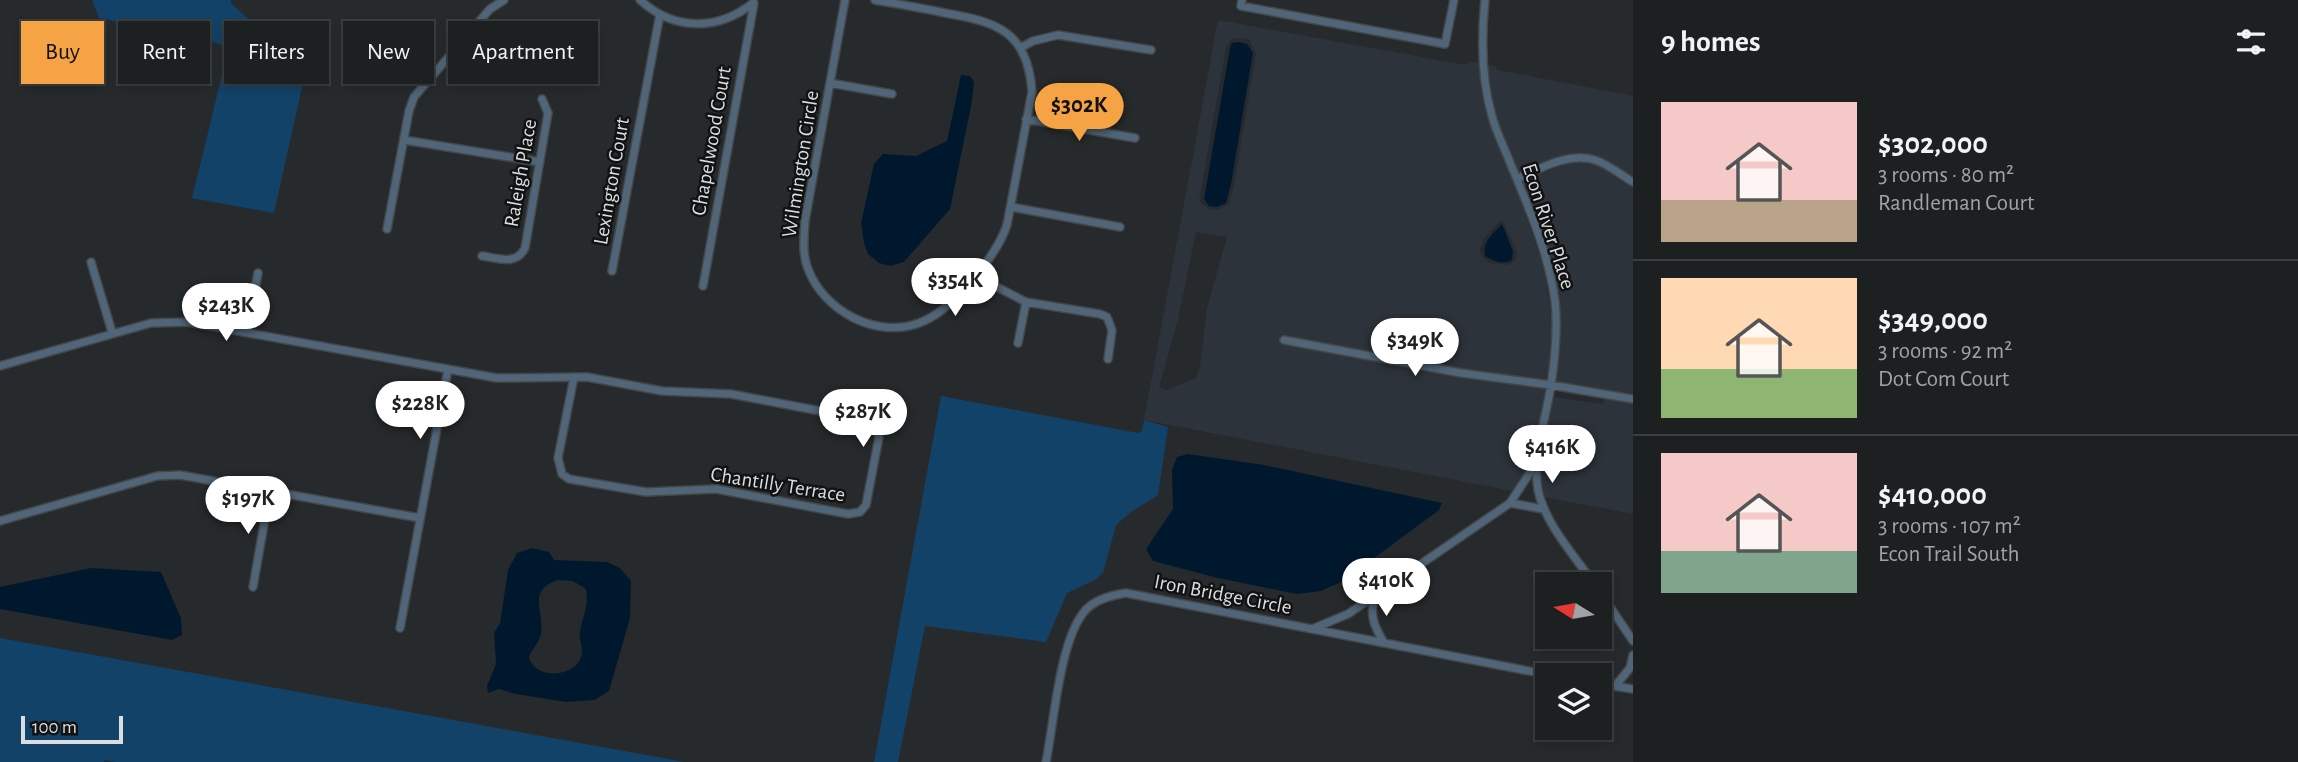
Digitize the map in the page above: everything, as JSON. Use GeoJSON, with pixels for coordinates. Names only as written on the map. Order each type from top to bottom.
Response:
{"type":"FeatureCollection","features":[{"type":"Feature","properties":{"kind":"street"},"geometry":{"type":"LineString","coordinates":[[387,229],[414,97],[490,9],[504,0]]}},
{"type":"Feature","properties":{"kind":"street"},"geometry":{"type":"LineString","coordinates":[[640,0],[660,14],[676,20],[706,24],[722,22],[739,14],[755,1]]}},
{"type":"Feature","properties":{"kind":"street","name":"Wilmington Circle"},"geometry":{"type":"LineString","coordinates":[[845,0],[803,239],[808,271],[831,303],[859,321],[876,326],[900,327],[936,316],[951,303],[1002,239],[1011,207],[1032,92],[1031,76],[1020,48],[1012,37],[989,22],[874,0]]}},
{"type":"Feature","properties":{"kind":"street"},"geometry":{"type":"LineString","coordinates":[[1242,0],[1241,6],[1445,44],[1454,0]]}},
{"type":"Feature","properties":{"kind":"street","name":"Econ River Place"},"geometry":{"type":"LineString","coordinates":[[1485,0],[1482,30],[1484,76],[1492,117],[1548,267],[1555,302],[1556,332],[1551,385],[1535,465]]}},
{"type":"Feature","properties":{"kind":"street","name":"Chapelwood Court"},"geometry":{"type":"LineString","coordinates":[[703,286],[755,1]]}},
{"type":"Feature","properties":{"kind":"street","name":"Lexington Court"},"geometry":{"type":"LineString","coordinates":[[612,271],[660,14]]}},
{"type":"Feature","properties":{"kind":"street"},"geometry":{"type":"LineString","coordinates":[[1020,48],[1033,41],[1058,35],[1151,50]]}},
{"type":"Feature","properties":{"kind":"street"},"geometry":{"type":"LineString","coordinates":[[830,83],[892,94]]}},
{"type":"Feature","properties":{"kind":"street","name":"Raleigh Place"},"geometry":{"type":"LineString","coordinates":[[482,256],[510,260],[522,254],[525,248],[548,113],[542,99]]}},
{"type":"Feature","properties":{"kind":"street"},"geometry":{"type":"LineString","coordinates":[[1026,120],[1135,138]]}},
{"type":"Feature","properties":{"kind":"street"},"geometry":{"type":"LineString","coordinates":[[404,140],[540,163]]}},
{"type":"Feature","properties":{"kind":"street"},"geometry":{"type":"LineString","coordinates":[[1517,179],[1552,163],[1583,158],[1597,160],[1633,182]]}},
{"type":"Feature","properties":{"kind":"street"},"geometry":{"type":"LineString","coordinates":[[1011,207],[1120,227]]}},
{"type":"Feature","properties":{"kind":"street"},"geometry":{"type":"LineString","coordinates":[[91,262],[112,332]]}},
{"type":"Feature","properties":{"kind":"street"},"geometry":{"type":"LineString","coordinates":[[978,271],[1003,291],[1026,302],[1107,317],[1112,330],[1108,359]]}},
{"type":"Feature","properties":{"kind":"street"},"geometry":{"type":"LineString","coordinates":[[247,332],[258,274]]}},
{"type":"Feature","properties":{"kind":"street"},"geometry":{"type":"LineString","coordinates":[[1018,342],[1026,302]]}},
{"type":"Feature","properties":{"kind":"street","name":"Chantilly Terrace"},"geometry":{"type":"LineString","coordinates":[[0,366],[112,332],[167,321],[247,332],[497,378],[574,377],[662,391],[731,394],[867,420],[875,425],[879,437],[866,505],[860,512],[848,514],[716,489],[646,492],[569,479],[562,474],[558,458],[574,377]]}},
{"type":"Feature","properties":{"kind":"street"},"geometry":{"type":"LineString","coordinates":[[1284,340],[1461,373],[1633,399]]}},
{"type":"Feature","properties":{"kind":"street"},"geometry":{"type":"LineString","coordinates":[[400,628],[448,369]]}},
{"type":"Feature","properties":{"kind":"street"},"geometry":{"type":"LineString","coordinates":[[1312,629],[1348,614],[1510,503],[1535,465]]}},
{"type":"Feature","properties":{"kind":"street"},"geometry":{"type":"LineString","coordinates":[[1535,465],[1543,509],[1586,572]]}},
{"type":"Feature","properties":{"kind":"street"},"geometry":{"type":"LineString","coordinates":[[0,521],[157,476],[180,475],[420,518]]}},
{"type":"Feature","properties":{"kind":"street"},"geometry":{"type":"LineString","coordinates":[[253,587],[270,490]]}},
{"type":"Feature","properties":{"kind":"street"},"geometry":{"type":"LineString","coordinates":[[1510,503],[1543,509]]}},
{"type":"Feature","properties":{"kind":"street","name":"Iron Bridge Circle"},"geometry":{"type":"LineString","coordinates":[[1046,762],[1068,640],[1077,621],[1089,607],[1108,597],[1126,593],[1535,672]]}},
{"type":"Feature","properties":{"kind":"street"},"geometry":{"type":"LineString","coordinates":[[1375,595],[1371,608],[1373,625],[1384,643]]}},
{"type":"Feature","properties":{"kind":"street"},"geometry":{"type":"LineString","coordinates":[[1612,610],[1633,641]]}},
{"type":"Feature","properties":{"kind":"street"},"geometry":{"type":"LineString","coordinates":[[1615,686],[1630,668],[1633,655]]}},
{"type":"Feature","properties":{"kind":"street"},"geometry":{"type":"LineString","coordinates":[[1612,686],[1633,690]]}},
{"type":"Feature","properties":{"kind":"shaded area"},"geometry":{"type":"Polygon","coordinates":[[[92,0],[231,0],[250,21],[224,21],[224,45],[210,42],[210,21],[118,22],[99,18],[92,0]]]}},
{"type":"Feature","properties":{"kind":"shaded area"},"geometry":{"type":"Polygon","coordinates":[[[1218,20],[1466,65],[1470,62],[1479,63],[1488,118],[1514,180],[1544,268],[1552,320],[1548,381],[1462,369],[1281,336],[1280,343],[1461,376],[1547,388],[1533,457],[1513,491],[1144,420],[1218,20]],[[1232,38],[1226,48],[1199,201],[1208,209],[1218,210],[1229,204],[1256,54],[1249,39],[1232,38]],[[1503,221],[1484,238],[1480,249],[1482,257],[1490,263],[1508,265],[1515,261],[1517,252],[1503,221]],[[1196,232],[1178,320],[1159,387],[1166,390],[1196,378],[1207,308],[1227,237],[1196,232]]]}},
{"type":"Feature","properties":{"kind":"shaded area"},"geometry":{"type":"Polygon","coordinates":[[[1232,43],[1247,44],[1253,53],[1231,184],[1226,203],[1217,207],[1209,206],[1204,199],[1230,48],[1232,43]]]}},
{"type":"Feature","properties":{"kind":"shaded area"},"geometry":{"type":"Polygon","coordinates":[[[1487,65],[1495,66],[1498,70],[1633,96],[1633,178],[1599,158],[1583,154],[1571,154],[1551,160],[1519,174],[1496,116],[1487,65]]]}},
{"type":"Feature","properties":{"kind":"shaded area"},"geometry":{"type":"Polygon","coordinates":[[[224,67],[224,84],[303,84],[274,213],[192,198],[224,67]]]}},
{"type":"Feature","properties":{"kind":"shaded area"},"geometry":{"type":"Polygon","coordinates":[[[961,75],[970,76],[974,82],[950,209],[904,262],[890,266],[879,263],[868,254],[861,223],[874,164],[883,154],[916,156],[947,141],[961,75]]]}},
{"type":"Feature","properties":{"kind":"shaded area"},"geometry":{"type":"Polygon","coordinates":[[[1572,161],[1596,164],[1633,186],[1633,396],[1556,382],[1559,301],[1552,266],[1522,181],[1572,161]]]}},
{"type":"Feature","properties":{"kind":"shaded area"},"geometry":{"type":"Polygon","coordinates":[[[1502,224],[1513,251],[1512,260],[1498,262],[1485,256],[1484,251],[1489,238],[1502,224]]]}},
{"type":"Feature","properties":{"kind":"shaded area"},"geometry":{"type":"Polygon","coordinates":[[[941,396],[1138,433],[1142,431],[1144,420],[1168,427],[1158,495],[1116,525],[1103,573],[1095,580],[1067,593],[1046,642],[925,626],[898,762],[874,762],[941,396]]]}},
{"type":"Feature","properties":{"kind":"shaded area"},"geometry":{"type":"Polygon","coordinates":[[[1553,397],[1602,404],[1606,398],[1633,403],[1633,514],[1544,497],[1539,466],[1553,397]]]}},
{"type":"Feature","properties":{"kind":"shaded area"},"geometry":{"type":"Polygon","coordinates":[[[1188,454],[1264,465],[1442,503],[1439,510],[1343,581],[1321,591],[1297,594],[1153,561],[1146,549],[1173,509],[1172,470],[1177,457],[1188,454]]]}},
{"type":"Feature","properties":{"kind":"shaded area"},"geometry":{"type":"Polygon","coordinates":[[[532,548],[549,552],[554,560],[607,562],[620,568],[631,581],[630,618],[609,691],[595,700],[566,702],[499,689],[488,693],[487,686],[496,664],[494,633],[500,623],[508,570],[517,553],[532,548]],[[557,580],[542,590],[539,596],[541,633],[529,658],[542,672],[565,671],[575,666],[581,658],[580,634],[587,595],[586,589],[573,581],[557,580]]]}},
{"type":"Feature","properties":{"kind":"shaded area"},"geometry":{"type":"Polygon","coordinates":[[[91,568],[161,572],[181,618],[182,635],[172,640],[0,609],[0,587],[91,568]]]}},
{"type":"Feature","properties":{"kind":"shaded area"},"geometry":{"type":"Polygon","coordinates":[[[0,638],[685,762],[0,762],[0,638]]]}}]}
